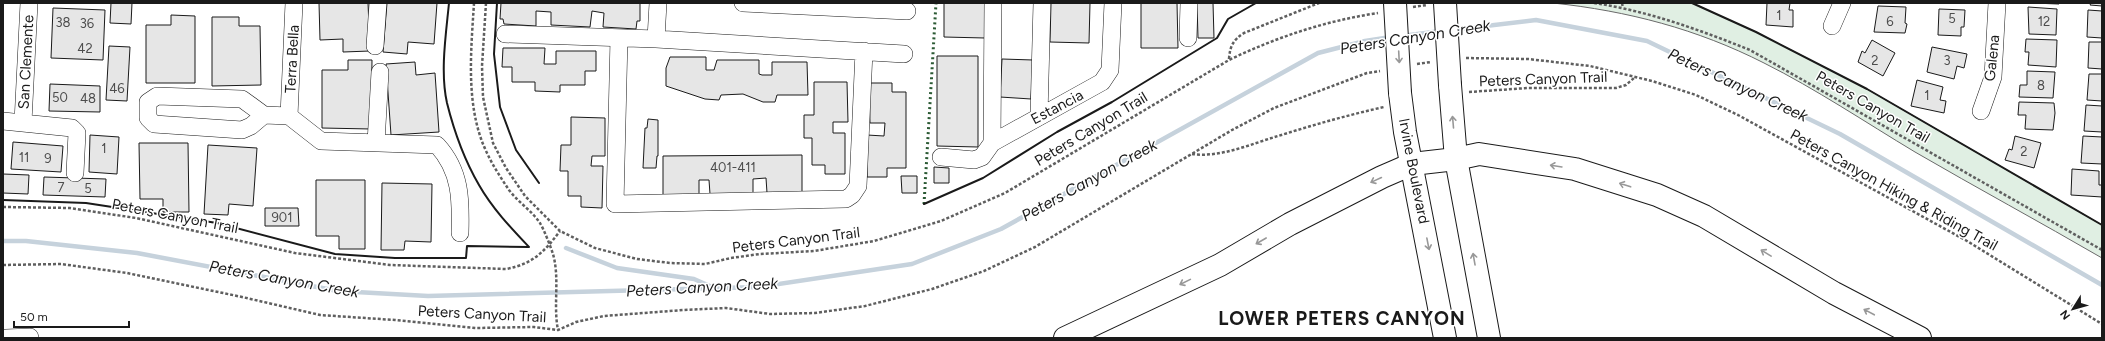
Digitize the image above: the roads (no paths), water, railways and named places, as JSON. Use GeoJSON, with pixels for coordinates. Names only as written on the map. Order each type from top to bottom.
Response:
{"type":"FeatureCollection","features":[{"type":"Feature","properties":{"kind":"main road"},"geometry":{"type":"LineString","coordinates":[[1439,4],[1450,90],[1456,159],[1489,338]]}},
{"type":"Feature","properties":{"kind":"main road","name":"Irvine Boulevard"},"geometry":{"type":"LineString","coordinates":[[1396,8],[1401,98],[1405,132],[1445,338]]}},
{"type":"Feature","properties":{"kind":"main road"},"geometry":{"type":"LineString","coordinates":[[1065,338],[1220,265],[1290,224],[1366,184],[1412,164],[1456,159],[1479,154],[1575,169],[1657,195],[1704,216],[1834,293],[1920,338]]}},
{"type":"Feature","properties":{"kind":"street","name":"San Clemente"},"geometry":{"type":"LineString","coordinates":[[24,122],[29,3]]}},
{"type":"Feature","properties":{"kind":"street","name":"Terra Bella"},"geometry":{"type":"LineString","coordinates":[[289,116],[294,3]]}},
{"type":"Feature","properties":{"kind":"street"},"geometry":{"type":"LineString","coordinates":[[375,46],[378,3]]}},
{"type":"Feature","properties":{"kind":"street"},"geometry":{"type":"LineString","coordinates":[[656,39],[658,3]]}},
{"type":"Feature","properties":{"kind":"street"},"geometry":{"type":"LineString","coordinates":[[743,3],[907,11]]}},
{"type":"Feature","properties":{"kind":"street"},"geometry":{"type":"LineString","coordinates":[[992,142],[994,3]]}},
{"type":"Feature","properties":{"kind":"street"},"geometry":{"type":"LineString","coordinates":[[1039,116],[1042,3]]}},
{"type":"Feature","properties":{"kind":"street","name":"Estancia"},"geometry":{"type":"LineString","coordinates":[[941,157],[974,160],[982,157],[992,142],[1102,82],[1107,77],[1110,70],[1113,3]]}},
{"type":"Feature","properties":{"kind":"street"},"geometry":{"type":"LineString","coordinates":[[1188,38],[1189,3]]}},
{"type":"Feature","properties":{"kind":"street"},"geometry":{"type":"LineString","coordinates":[[1832,26],[1842,3]]}},
{"type":"Feature","properties":{"kind":"street","name":"Galena"},"geometry":{"type":"LineString","coordinates":[[1981,111],[1993,77],[1997,3]]}},
{"type":"Feature","properties":{"kind":"street"},"geometry":{"type":"LineString","coordinates":[[505,34],[656,39],[904,54]]}},
{"type":"Feature","properties":{"kind":"street"},"geometry":{"type":"LineString","coordinates":[[619,38],[615,204],[846,199],[852,195],[858,186],[864,51]]}},
{"type":"Feature","properties":{"kind":"street"},"geometry":{"type":"LineString","coordinates":[[376,143],[380,72]]}},
{"type":"Feature","properties":{"kind":"street"},"geometry":{"type":"LineString","coordinates":[[264,115],[251,126],[242,130],[154,124],[148,118],[148,102],[157,96],[242,99],[264,115],[289,116],[321,141],[437,145],[445,154],[455,176],[461,198],[460,233]]}},
{"type":"Feature","properties":{"kind":"street"},"geometry":{"type":"LineString","coordinates":[[3,121],[72,128],[77,133],[75,173]]}},
{"type":"Feature","properties":{"kind":"street"},"geometry":{"type":"LineString","coordinates":[[6,338],[30,337]]}},
{"type":"Feature","properties":{"kind":"waterway","name":"Peters Canyon Creek"},"geometry":{"type":"LineString","coordinates":[[1452,30],[1536,20],[1647,41],[1840,134],[2102,285]]}},
{"type":"Feature","properties":{"kind":"waterway","name":"Peters Canyon Creek"},"geometry":{"type":"LineString","coordinates":[[1402,36],[1441,31]]}},
{"type":"Feature","properties":{"kind":"waterway","name":"Peters Canyon Creek"},"geometry":{"type":"LineString","coordinates":[[3,241],[26,241],[137,253],[338,291],[428,296],[759,287],[912,264],[1001,229],[1318,53],[1365,41],[1391,37]]}},
{"type":"Feature","properties":{"kind":"waterway"},"geometry":{"type":"LineString","coordinates":[[566,248],[617,268],[694,279],[712,287]]}},
{"type":"Feature","properties":{"kind":"district","name":"LOWER PETERS CANYON"},"geometry":{"type":"Point","coordinates":[1342,318]}}]}
